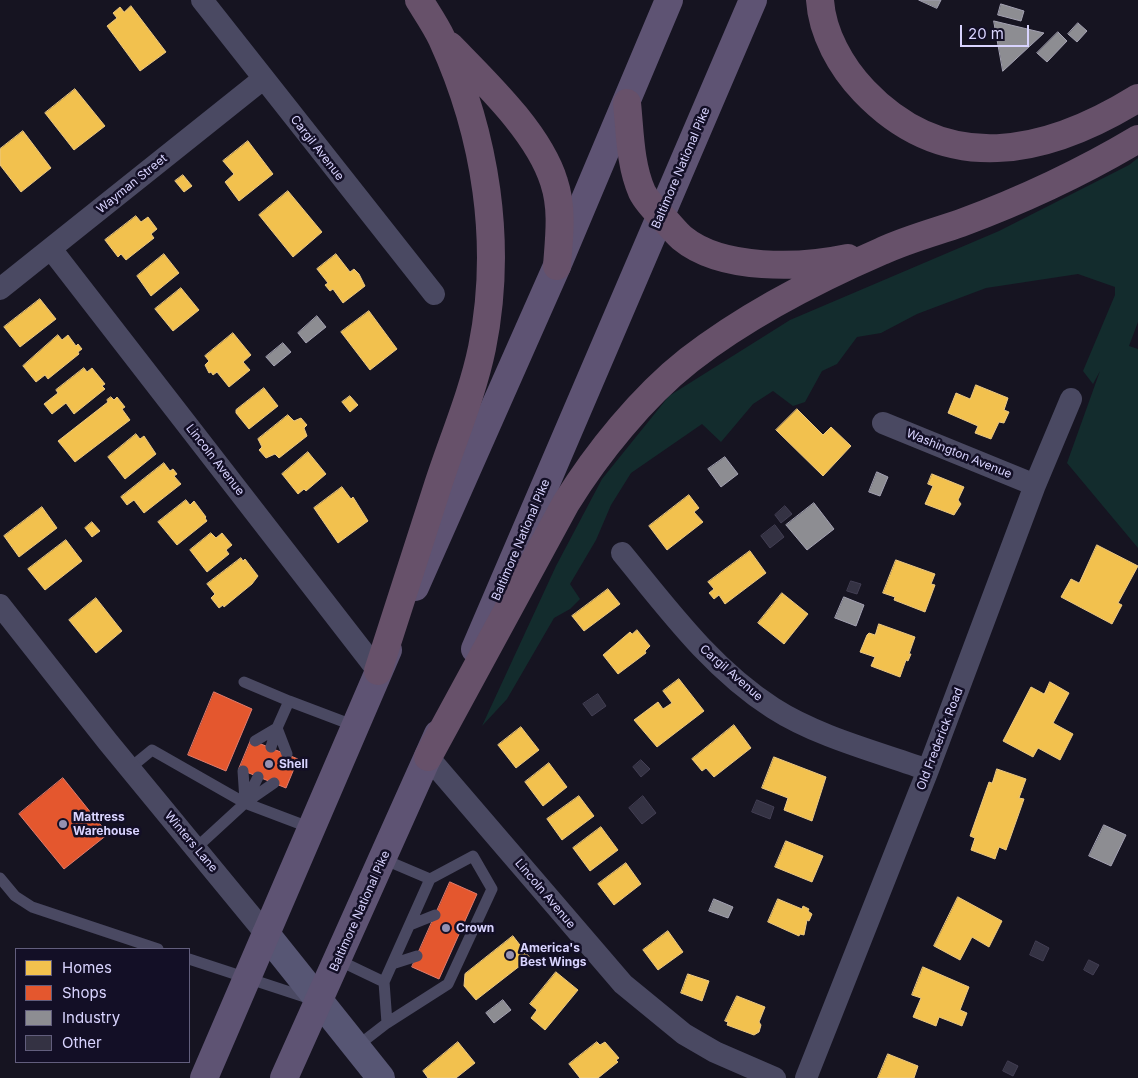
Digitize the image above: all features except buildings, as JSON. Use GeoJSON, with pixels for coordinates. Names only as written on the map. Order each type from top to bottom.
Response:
{"type":"FeatureCollection","features":[{"type":"Feature","properties":{"kind":"highway"},"geometry":{"type":"LineString","coordinates":[[378,671],[437,486],[467,405],[482,348],[489,296],[491,235],[487,186],[470,117],[442,38],[419,0]]}},
{"type":"Feature","properties":{"kind":"highway"},"geometry":{"type":"LineString","coordinates":[[820,0],[821,16],[835,50],[853,80],[880,108],[909,128],[946,143],[982,150],[1020,146],[1068,133],[1120,109],[1138,98]]}},
{"type":"Feature","properties":{"kind":"highway"},"geometry":{"type":"LineString","coordinates":[[442,38],[490,88],[532,137],[545,157],[555,184],[560,214],[557,266]]}},
{"type":"Feature","properties":{"kind":"highway"},"geometry":{"type":"LineString","coordinates":[[627,103],[634,165],[643,193],[661,216],[683,239],[711,253],[741,261],[785,266],[813,264],[884,250]]}},
{"type":"Feature","properties":{"kind":"highway"},"geometry":{"type":"LineString","coordinates":[[428,757],[566,502],[590,464],[636,411],[688,361],[741,323],[884,250],[962,222],[1047,188],[1093,166],[1138,139]]}},
{"type":"Feature","properties":{"kind":"main road"},"geometry":{"type":"LineString","coordinates":[[204,1078],[378,671],[557,266],[670,0]]}},
{"type":"Feature","properties":{"kind":"main road","name":"Baltimore National Pike"},"geometry":{"type":"LineString","coordinates":[[284,1078],[428,757],[753,0]]}},
{"type":"Feature","properties":{"kind":"street","name":"Cargil Avenue"},"geometry":{"type":"LineString","coordinates":[[202,0],[434,294]]}},
{"type":"Feature","properties":{"kind":"street","name":"Wayman Street"},"geometry":{"type":"LineString","coordinates":[[0,289],[263,79]]}},
{"type":"Feature","properties":{"kind":"street","name":"Lincoln Avenue"},"geometry":{"type":"LineString","coordinates":[[51,249],[378,671]]}},
{"type":"Feature","properties":{"kind":"street","name":"Old Frederick Road"},"geometry":{"type":"LineString","coordinates":[[806,1078],[928,770],[1035,485],[1071,399]]}},
{"type":"Feature","properties":{"kind":"street","name":"Washington Avenue"},"geometry":{"type":"LineString","coordinates":[[883,423],[1035,485]]}},
{"type":"Feature","properties":{"kind":"street","name":"Cargil Avenue"},"geometry":{"type":"LineString","coordinates":[[622,553],[711,658],[774,708],[808,726],[928,770]]}},
{"type":"Feature","properties":{"kind":"street","name":"Winters Lane"},"geometry":{"type":"LineString","coordinates":[[0,606],[356,1046],[376,1076]]}},
{"type":"Feature","properties":{"kind":"street","name":"Lincoln Avenue"},"geometry":{"type":"LineString","coordinates":[[428,757],[623,984],[684,1034],[715,1052],[775,1078]]}},
{"type":"Feature","properties":{"kind":"lane"},"geometry":{"type":"LineString","coordinates":[[244,682],[355,726]]}},
{"type":"Feature","properties":{"kind":"lane"},"geometry":{"type":"LineString","coordinates":[[270,748],[289,701]]}},
{"type":"Feature","properties":{"kind":"lane"},"geometry":{"type":"LineString","coordinates":[[255,741],[277,728]]}},
{"type":"Feature","properties":{"kind":"lane"},"geometry":{"type":"LineString","coordinates":[[277,728],[286,754]]}},
{"type":"Feature","properties":{"kind":"lane"},"geometry":{"type":"LineString","coordinates":[[130,768],[152,750],[245,803],[311,828]]}},
{"type":"Feature","properties":{"kind":"lane"},"geometry":{"type":"LineString","coordinates":[[243,771],[245,803]]}},
{"type":"Feature","properties":{"kind":"lane"},"geometry":{"type":"LineString","coordinates":[[245,803],[258,777]]}},
{"type":"Feature","properties":{"kind":"lane"},"geometry":{"type":"LineString","coordinates":[[196,848],[245,803],[274,783]]}},
{"type":"Feature","properties":{"kind":"lane"},"geometry":{"type":"LineString","coordinates":[[356,1046],[387,1023],[448,984],[492,889],[473,856],[430,879],[384,982],[387,1023]]}},
{"type":"Feature","properties":{"kind":"lane"},"geometry":{"type":"LineString","coordinates":[[383,859],[430,879]]}},
{"type":"Feature","properties":{"kind":"lane"},"geometry":{"type":"LineString","coordinates":[[0,878],[15,896],[32,907],[54,916],[155,948]]}},
{"type":"Feature","properties":{"kind":"lane"},"geometry":{"type":"LineString","coordinates":[[474,901],[489,895]]}},
{"type":"Feature","properties":{"kind":"lane"},"geometry":{"type":"LineString","coordinates":[[410,924],[435,915]]}},
{"type":"Feature","properties":{"kind":"lane"},"geometry":{"type":"LineString","coordinates":[[456,940],[471,934]]}},
{"type":"Feature","properties":{"kind":"lane"},"geometry":{"type":"LineString","coordinates":[[392,964],[417,956]]}},
{"type":"Feature","properties":{"kind":"lane"},"geometry":{"type":"LineString","coordinates":[[190,959],[319,1002]]}},
{"type":"Feature","properties":{"kind":"lane"},"geometry":{"type":"LineString","coordinates":[[338,960],[384,982]]}},
{"type":"Feature","properties":{"kind":"green space"},"geometry":{"type":"Polygon","coordinates":[[[1138,158],[1138,322],[1129,346],[1138,349],[1138,548],[1067,463],[1100,371],[1093,384],[1083,371],[1115,295],[1115,287],[1078,274],[986,288],[917,314],[881,333],[857,337],[837,364],[822,371],[805,402],[793,406],[773,391],[753,404],[721,442],[702,424],[631,473],[611,505],[596,540],[570,584],[580,599],[570,609],[554,618],[507,699],[482,726],[556,566],[602,479],[669,396],[790,320],[999,231],[1129,165],[1138,158]]]}},
{"type":"Feature","properties":{"kind":"place","name":"Shell"},"geometry":{"type":"Point","coordinates":[269,764]}},
{"type":"Feature","properties":{"kind":"place","name":"Mattress Warehouse"},"geometry":{"type":"Point","coordinates":[63,824]}},
{"type":"Feature","properties":{"kind":"place","name":"Crown"},"geometry":{"type":"Point","coordinates":[446,928]}},
{"type":"Feature","properties":{"kind":"place","name":"America's Best Wings"},"geometry":{"type":"Point","coordinates":[510,955]}}]}
